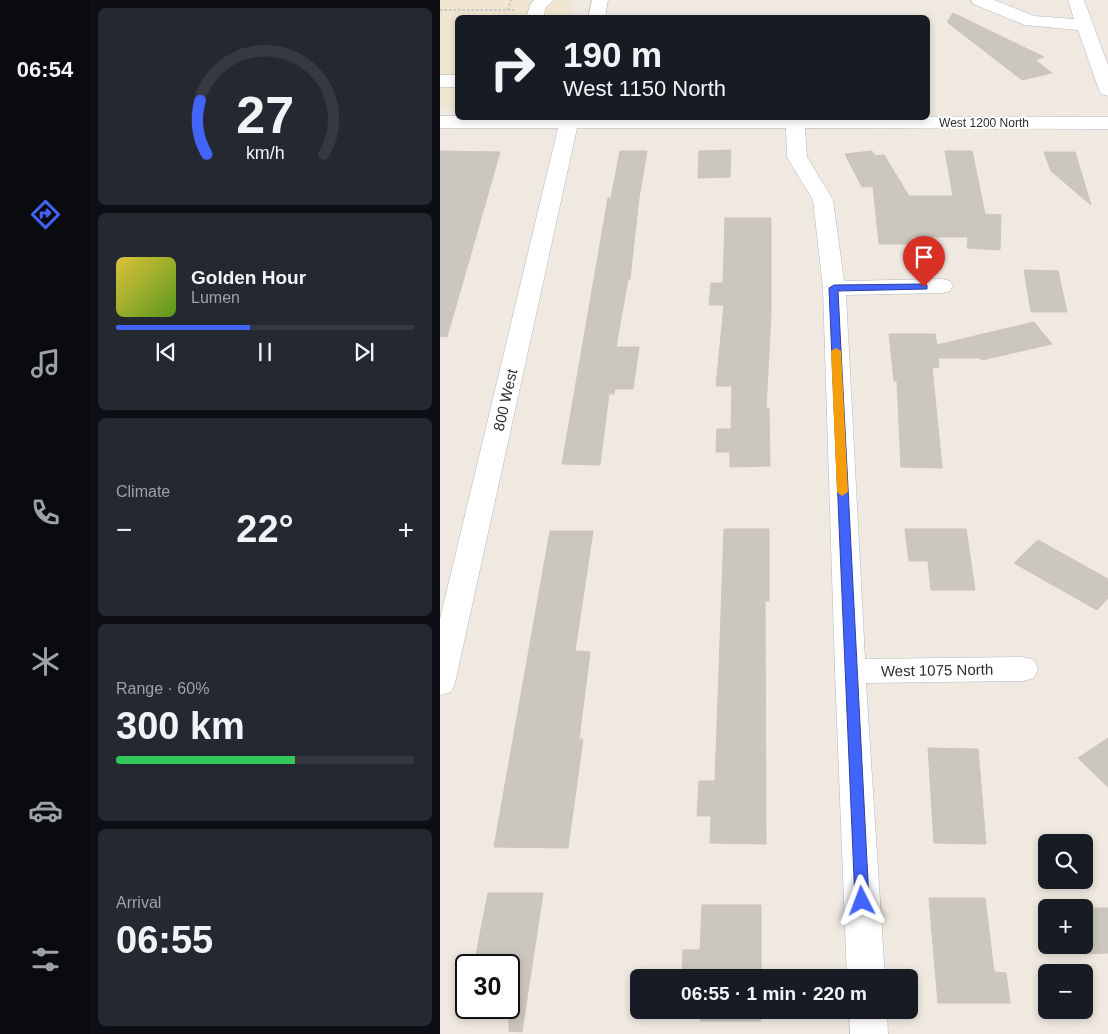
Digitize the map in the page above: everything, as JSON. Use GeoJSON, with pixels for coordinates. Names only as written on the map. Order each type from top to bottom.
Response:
{"type":"FeatureCollection","features":[{"type":"Feature","properties":{"kind":"street"},"geometry":{"type":"LineString","coordinates":[[535,15],[538,5],[546,0]]}},
{"type":"Feature","properties":{"kind":"street"},"geometry":{"type":"LineString","coordinates":[[597,15],[600,0]]}},
{"type":"Feature","properties":{"kind":"street"},"geometry":{"type":"LineString","coordinates":[[979,0],[1031,21],[1085,25]]}},
{"type":"Feature","properties":{"kind":"street"},"geometry":{"type":"LineString","coordinates":[[1076,0],[1108,90]]}},
{"type":"Feature","properties":{"kind":"street"},"geometry":{"type":"LineString","coordinates":[[440,81],[455,81]]}},
{"type":"Feature","properties":{"kind":"street","name":"West 1200 North"},"geometry":{"type":"LineString","coordinates":[[440,122],[570,120],[1108,123]]}},
{"type":"Feature","properties":{"kind":"street","name":"800 West"},"geometry":{"type":"LineString","coordinates":[[440,683],[450,594],[570,120]]}},
{"type":"Feature","properties":{"kind":"street"},"geometry":{"type":"LineString","coordinates":[[809,121],[797,157],[823,200],[834,288],[850,671],[866,969]]}},
{"type":"Feature","properties":{"kind":"street"},"geometry":{"type":"LineString","coordinates":[[834,288],[942,286]]}},
{"type":"Feature","properties":{"kind":"street","name":"West 1075 North"},"geometry":{"type":"LineString","coordinates":[[850,671],[1023,669]]}},
{"type":"Feature","properties":{"kind":"street"},"geometry":{"type":"LineString","coordinates":[[868,1019],[869,1034]]}},
{"type":"Feature","properties":{"kind":"path"},"geometry":{"type":"LineString","coordinates":[[508,10],[511,0]]}},
{"type":"Feature","properties":{"kind":"path"},"geometry":{"type":"LineString","coordinates":[[440,10],[516,10]]}},
{"type":"Feature","properties":{"kind":"shaded area"},"geometry":{"type":"Polygon","coordinates":[[[440,0],[573,0],[569,15],[455,15],[455,110],[440,110],[440,0]]]}},
{"type":"Feature","properties":{"kind":"building"},"geometry":{"type":"Polygon","coordinates":[[[953,13],[1044,57],[1035,60],[1052,73],[1022,80],[947,22],[953,13]]]}},
{"type":"Feature","properties":{"kind":"building"},"geometry":{"type":"Polygon","coordinates":[[[731,150],[730,177],[698,178],[699,151],[731,150]]]}},
{"type":"Feature","properties":{"kind":"building"},"geometry":{"type":"Polygon","coordinates":[[[440,151],[500,152],[447,337],[440,336],[440,151]]]}},
{"type":"Feature","properties":{"kind":"building"},"geometry":{"type":"Polygon","coordinates":[[[620,151],[647,151],[639,198],[630,279],[628,279],[616,347],[639,347],[633,389],[615,389],[614,394],[609,394],[600,465],[562,464],[608,198],[611,198],[620,151]]]}},
{"type":"Feature","properties":{"kind":"building"},"geometry":{"type":"Polygon","coordinates":[[[872,151],[875,156],[884,155],[909,196],[953,196],[945,151],[972,151],[985,214],[1001,215],[1000,250],[967,248],[968,237],[912,237],[913,244],[879,244],[873,186],[862,187],[845,154],[872,151]]]}},
{"type":"Feature","properties":{"kind":"building"},"geometry":{"type":"Polygon","coordinates":[[[1044,152],[1075,152],[1091,205],[1051,171],[1044,152]]]}},
{"type":"Feature","properties":{"kind":"building"},"geometry":{"type":"Polygon","coordinates":[[[725,218],[771,218],[771,313],[766,408],[769,408],[770,466],[730,467],[730,452],[716,452],[717,429],[731,429],[732,386],[716,386],[724,305],[709,305],[711,283],[723,283],[725,218]]]}},
{"type":"Feature","properties":{"kind":"building"},"geometry":{"type":"Polygon","coordinates":[[[1024,270],[1058,271],[1067,312],[1031,312],[1024,270]]]}},
{"type":"Feature","properties":{"kind":"building"},"geometry":{"type":"Polygon","coordinates":[[[1034,322],[1052,344],[982,360],[980,358],[938,358],[939,368],[932,367],[942,468],[901,467],[897,381],[894,381],[889,334],[935,334],[937,345],[1034,322]]]}},
{"type":"Feature","properties":{"kind":"building"},"geometry":{"type":"Polygon","coordinates":[[[724,529],[769,529],[769,601],[765,601],[766,844],[710,843],[711,816],[697,816],[699,781],[715,781],[724,529]]]}},
{"type":"Feature","properties":{"kind":"building"},"geometry":{"type":"Polygon","coordinates":[[[905,529],[966,529],[975,590],[931,590],[928,561],[909,561],[905,529]]]}},
{"type":"Feature","properties":{"kind":"building"},"geometry":{"type":"Polygon","coordinates":[[[550,531],[593,531],[575,651],[590,652],[579,739],[583,739],[568,848],[494,847],[550,531]]]}},
{"type":"Feature","properties":{"kind":"building"},"geometry":{"type":"Polygon","coordinates":[[[1038,540],[1108,579],[1108,598],[1097,610],[1014,563],[1038,540]]]}},
{"type":"Feature","properties":{"kind":"building"},"geometry":{"type":"Polygon","coordinates":[[[1108,738],[1108,787],[1078,758],[1108,738]]]}},
{"type":"Feature","properties":{"kind":"building"},"geometry":{"type":"Polygon","coordinates":[[[928,748],[978,749],[986,844],[934,843],[928,748]]]}},
{"type":"Feature","properties":{"kind":"building"},"geometry":{"type":"Polygon","coordinates":[[[488,893],[543,893],[522,1032],[509,1031],[509,1019],[520,1019],[520,954],[476,954],[488,893]]]}},
{"type":"Feature","properties":{"kind":"building"},"geometry":{"type":"Polygon","coordinates":[[[929,898],[985,898],[994,972],[1006,973],[1010,1003],[938,1003],[929,898]]]}},
{"type":"Feature","properties":{"kind":"building"},"geometry":{"type":"Polygon","coordinates":[[[702,905],[761,905],[761,969],[682,969],[683,950],[700,950],[702,905]]]}},
{"type":"Feature","properties":{"kind":"building"},"geometry":{"type":"Polygon","coordinates":[[[1093,908],[1108,908],[1108,953],[1093,954],[1093,908]]]}},
{"type":"Feature","properties":{"kind":"building"},"geometry":{"type":"Polygon","coordinates":[[[700,1019],[761,1019],[761,1021],[700,1021],[700,1019]]]}},
{"type":"Feature","properties":{"kind":"slow traffic"},"geometry":{"type":"LineString","coordinates":[[836,351],[842,492]]}},
{"type":"Feature","properties":{"kind":"route"},"geometry":{"type":"LineString","coordinates":[[862,901],[834,288],[924,287]]}}]}
